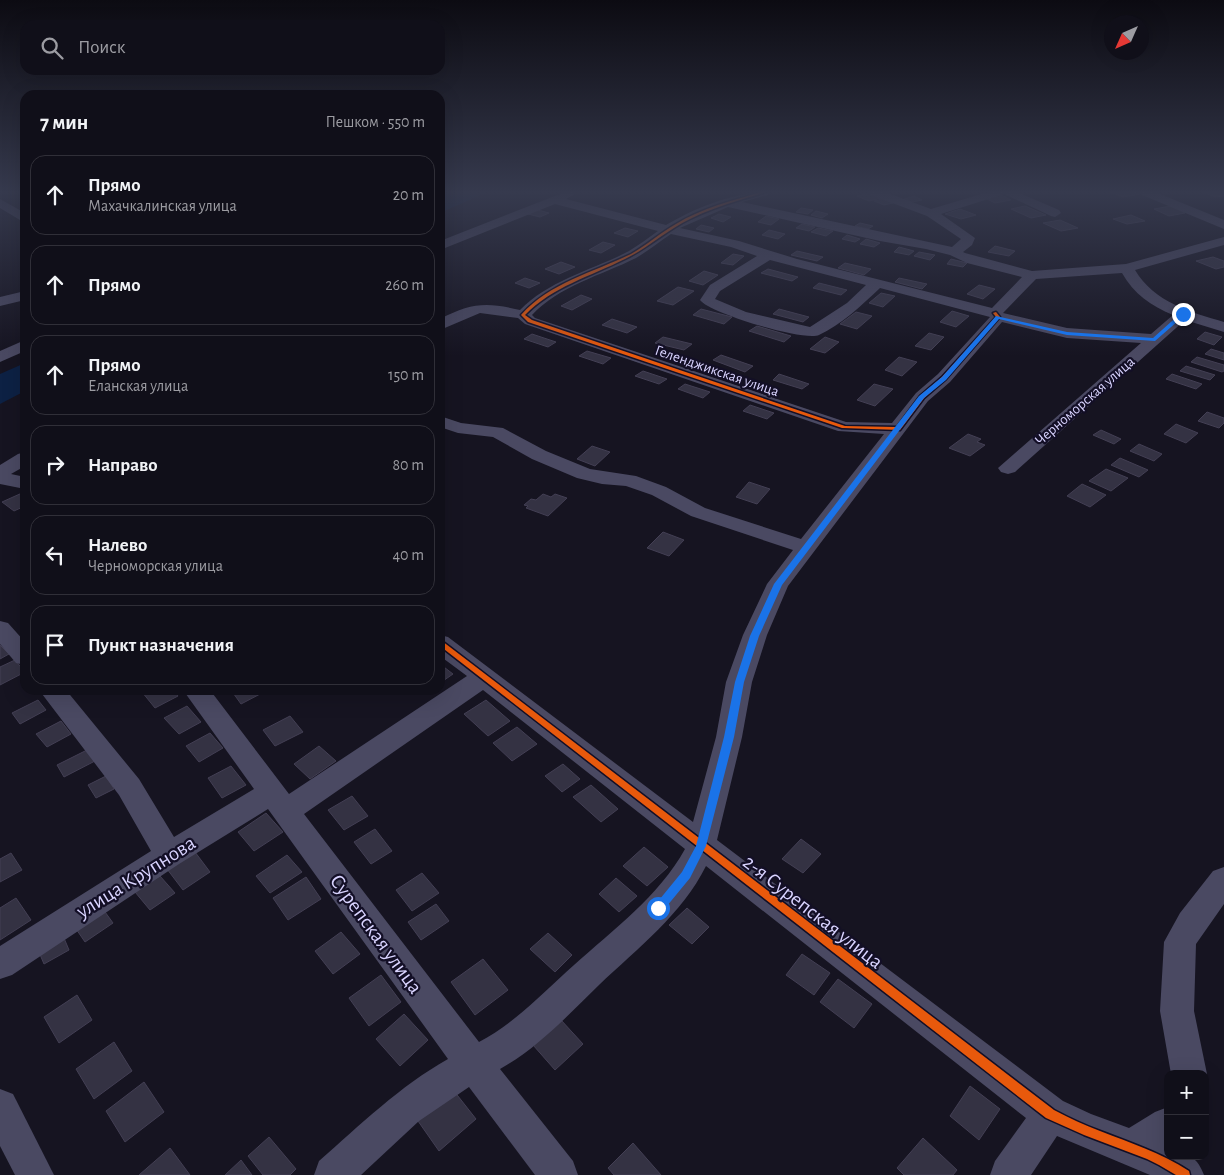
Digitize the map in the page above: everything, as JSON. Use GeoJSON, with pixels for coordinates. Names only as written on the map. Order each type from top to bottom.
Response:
{"type":"FeatureCollection","features":[{"type":"Feature","properties":{"kind":"street"},"geometry":{"type":"LineString","coordinates":[[526,318],[529,307],[581,277],[644,247]]}},
{"type":"Feature","properties":{"kind":"street"},"geometry":{"type":"LineString","coordinates":[[743,247],[1067,333],[1155,339]]}},
{"type":"Feature","properties":{"kind":"street"},"geometry":{"type":"LineString","coordinates":[[931,247],[955,252],[972,260],[1032,275],[1126,268],[1201,247]]}},
{"type":"Feature","properties":{"kind":"street"},"geometry":{"type":"LineString","coordinates":[[955,252],[961,247]]}},
{"type":"Feature","properties":{"kind":"street"},"geometry":{"type":"LineString","coordinates":[[768,255],[715,288],[707,300],[717,307],[737,313],[814,332],[852,306],[877,283]]}},
{"type":"Feature","properties":{"kind":"street"},"geometry":{"type":"LineString","coordinates":[[1126,268],[1131,279],[1157,303],[1183,314],[1224,327]]}},
{"type":"Feature","properties":{"kind":"street"},"geometry":{"type":"LineString","coordinates":[[334,1175],[406,1108],[442,1082],[505,1046],[536,1022],[658,908],[686,875],[701,846],[729,737],[739,682],[755,636],[778,584],[922,397],[944,378],[1032,275]]}},
{"type":"Feature","properties":{"kind":"street"},"geometry":{"type":"LineString","coordinates":[[0,302],[20,296]]}},
{"type":"Feature","properties":{"kind":"street","name":"Геленджикская улица"},"geometry":{"type":"LineString","coordinates":[[445,322],[468,310],[488,307],[526,318],[844,427],[898,429]]}},
{"type":"Feature","properties":{"kind":"street","name":"Черноморская улица"},"geometry":{"type":"LineString","coordinates":[[1008,468],[1183,314]]}},
{"type":"Feature","properties":{"kind":"street"},"geometry":{"type":"LineString","coordinates":[[0,356],[20,348]]}},
{"type":"Feature","properties":{"kind":"street"},"geometry":{"type":"LineString","coordinates":[[445,423],[458,428],[498,432],[539,455],[584,474],[602,478],[629,480],[659,491],[698,512],[806,548]]}},
{"type":"Feature","properties":{"kind":"street"},"geometry":{"type":"LineString","coordinates":[[844,427],[858,434],[880,453]]}},
{"type":"Feature","properties":{"kind":"street"},"geometry":{"type":"LineString","coordinates":[[0,473],[20,461]]}},
{"type":"Feature","properties":{"kind":"street"},"geometry":{"type":"LineString","coordinates":[[0,478],[20,482]]}},
{"type":"Feature","properties":{"kind":"street"},"geometry":{"type":"LineString","coordinates":[[0,629],[20,651]]}},
{"type":"Feature","properties":{"kind":"street","name":"2-я Сурепская улица"},"geometry":{"type":"LineString","coordinates":[[445,646],[701,846],[1050,1114],[1089,1132],[1134,1147],[1174,1167],[1185,1175]]}},
{"type":"Feature","properties":{"kind":"street","name":"улица Крупнова"},"geometry":{"type":"LineString","coordinates":[[0,964],[169,854],[279,802],[484,677]]}},
{"type":"Feature","properties":{"kind":"street"},"geometry":{"type":"LineString","coordinates":[[56,695],[130,787],[169,854]]}},
{"type":"Feature","properties":{"kind":"street","name":"Сурепская улица"},"geometry":{"type":"LineString","coordinates":[[200,695],[474,1065],[559,1175]]}},
{"type":"Feature","properties":{"kind":"street"},"geometry":{"type":"LineString","coordinates":[[1188,1070],[1177,1011],[1180,942],[1191,923],[1224,880]]}},
{"type":"Feature","properties":{"kind":"street"},"geometry":{"type":"LineString","coordinates":[[0,1106],[35,1175]]}},
{"type":"Feature","properties":{"kind":"street"},"geometry":{"type":"LineString","coordinates":[[1009,1175],[1050,1114]]}},
{"type":"Feature","properties":{"kind":"street"},"geometry":{"type":"LineString","coordinates":[[1134,1147],[1164,1128]]}},
{"type":"Feature","properties":{"kind":"water"},"geometry":{"type":"Polygon","coordinates":[[[20,365],[20,394],[0,404],[0,374],[20,365]]]}},
{"type":"Feature","properties":{"kind":"building"},"geometry":{"type":"Polygon","coordinates":[[[595,247],[612,247],[601,253],[589,250],[595,247]]]}},
{"type":"Feature","properties":{"kind":"building"},"geometry":{"type":"Polygon","coordinates":[[[899,247],[914,251],[909,255],[894,252],[899,247]]]}},
{"type":"Feature","properties":{"kind":"building"},"geometry":{"type":"Polygon","coordinates":[[[994,247],[1015,251],[1009,256],[988,252],[994,247]]]}},
{"type":"Feature","properties":{"kind":"building"},"geometry":{"type":"Polygon","coordinates":[[[797,251],[823,257],[817,261],[791,255],[797,251]]]}},
{"type":"Feature","properties":{"kind":"building"},"geometry":{"type":"Polygon","coordinates":[[[919,252],[935,255],[930,260],[914,256],[919,252]]]}},
{"type":"Feature","properties":{"kind":"building"},"geometry":{"type":"Polygon","coordinates":[[[733,254],[744,256],[733,265],[721,263],[733,254]]]}},
{"type":"Feature","properties":{"kind":"building"},"geometry":{"type":"Polygon","coordinates":[[[1213,257],[1224,261],[1224,267],[1216,269],[1196,261],[1213,257]]]}},
{"type":"Feature","properties":{"kind":"building"},"geometry":{"type":"Polygon","coordinates":[[[951,259],[967,263],[963,267],[947,264],[951,259]]]}},
{"type":"Feature","properties":{"kind":"building"},"geometry":{"type":"Polygon","coordinates":[[[561,262],[575,267],[559,274],[545,269],[561,262]]]}},
{"type":"Feature","properties":{"kind":"building"},"geometry":{"type":"Polygon","coordinates":[[[845,263],[871,269],[864,275],[838,268],[845,263]]]}},
{"type":"Feature","properties":{"kind":"building"},"geometry":{"type":"Polygon","coordinates":[[[768,269],[798,277],[792,281],[761,273],[768,269]]]}},
{"type":"Feature","properties":{"kind":"building"},"geometry":{"type":"Polygon","coordinates":[[[704,271],[718,275],[703,285],[689,281],[704,271]]]}},
{"type":"Feature","properties":{"kind":"building"},"geometry":{"type":"Polygon","coordinates":[[[525,278],[540,283],[529,288],[515,283],[525,278]]]}},
{"type":"Feature","properties":{"kind":"building"},"geometry":{"type":"Polygon","coordinates":[[[899,278],[927,284],[922,289],[895,282],[899,278]]]}},
{"type":"Feature","properties":{"kind":"building"},"geometry":{"type":"Polygon","coordinates":[[[819,283],[847,290],[841,295],[813,288],[819,283]]]}},
{"type":"Feature","properties":{"kind":"building"},"geometry":{"type":"Polygon","coordinates":[[[979,285],[995,289],[983,299],[967,294],[979,285]]]}},
{"type":"Feature","properties":{"kind":"building"},"geometry":{"type":"Polygon","coordinates":[[[678,287],[694,291],[673,305],[657,301],[678,287]]]}},
{"type":"Feature","properties":{"kind":"building"},"geometry":{"type":"Polygon","coordinates":[[[881,293],[895,296],[883,307],[869,303],[881,293]]]}},
{"type":"Feature","properties":{"kind":"building"},"geometry":{"type":"Polygon","coordinates":[[[581,295],[592,299],[572,310],[561,306],[581,295]]]}},
{"type":"Feature","properties":{"kind":"building"},"geometry":{"type":"Polygon","coordinates":[[[701,309],[732,317],[724,324],[693,315],[701,309]]]}},
{"type":"Feature","properties":{"kind":"building"},"geometry":{"type":"Polygon","coordinates":[[[779,309],[809,317],[803,322],[773,314],[779,309]]]}},
{"type":"Feature","properties":{"kind":"building"},"geometry":{"type":"Polygon","coordinates":[[[952,311],[969,316],[956,327],[940,322],[952,311]]]}},
{"type":"Feature","properties":{"kind":"building"},"geometry":{"type":"Polygon","coordinates":[[[856,312],[872,316],[857,329],[840,324],[856,312]]]}},
{"type":"Feature","properties":{"kind":"building"},"geometry":{"type":"Polygon","coordinates":[[[612,319],[637,327],[627,333],[602,325],[612,319]]]}},
{"type":"Feature","properties":{"kind":"building"},"geometry":{"type":"Polygon","coordinates":[[[757,326],[791,336],[784,342],[749,331],[757,326]]]}},
{"type":"Feature","properties":{"kind":"building"},"geometry":{"type":"Polygon","coordinates":[[[1205,332],[1222,337],[1214,345],[1197,339],[1205,332]]]}},
{"type":"Feature","properties":{"kind":"building"},"geometry":{"type":"Polygon","coordinates":[[[929,333],[944,337],[931,350],[915,346],[929,333]]]}},
{"type":"Feature","properties":{"kind":"building"},"geometry":{"type":"Polygon","coordinates":[[[532,334],[556,342],[548,347],[524,339],[532,334]]]}},
{"type":"Feature","properties":{"kind":"building"},"geometry":{"type":"Polygon","coordinates":[[[663,337],[692,344],[684,350],[655,343],[663,337]]]}},
{"type":"Feature","properties":{"kind":"building"},"geometry":{"type":"Polygon","coordinates":[[[825,337],[839,342],[825,353],[810,349],[825,337]]]}},
{"type":"Feature","properties":{"kind":"building"},"geometry":{"type":"Polygon","coordinates":[[[1211,349],[1224,353],[1224,360],[1205,354],[1211,349]]]}},
{"type":"Feature","properties":{"kind":"building"},"geometry":{"type":"Polygon","coordinates":[[[587,351],[611,358],[603,364],[579,356],[587,351]]]}},
{"type":"Feature","properties":{"kind":"building"},"geometry":{"type":"Polygon","coordinates":[[[721,355],[753,366],[745,372],[713,360],[721,355]]]}},
{"type":"Feature","properties":{"kind":"building"},"geometry":{"type":"Polygon","coordinates":[[[899,357],[917,362],[902,376],[885,370],[899,357]]]}},
{"type":"Feature","properties":{"kind":"building"},"geometry":{"type":"Polygon","coordinates":[[[1197,357],[1224,365],[1224,371],[1191,362],[1197,357]]]}},
{"type":"Feature","properties":{"kind":"building"},"geometry":{"type":"Polygon","coordinates":[[[1186,366],[1215,375],[1210,380],[1180,371],[1186,366]]]}},
{"type":"Feature","properties":{"kind":"building"},"geometry":{"type":"Polygon","coordinates":[[[643,371],[667,379],[659,384],[635,376],[643,371]]]}},
{"type":"Feature","properties":{"kind":"building"},"geometry":{"type":"Polygon","coordinates":[[[779,374],[809,384],[802,389],[773,380],[779,374]]]}},
{"type":"Feature","properties":{"kind":"building"},"geometry":{"type":"Polygon","coordinates":[[[1172,374],[1202,384],[1196,389],[1166,379],[1172,374]]]}},
{"type":"Feature","properties":{"kind":"building"},"geometry":{"type":"Polygon","coordinates":[[[685,384],[710,392],[703,398],[678,389],[685,384]]]}},
{"type":"Feature","properties":{"kind":"building"},"geometry":{"type":"Polygon","coordinates":[[[874,384],[893,389],[875,406],[857,400],[874,384]]]}},
{"type":"Feature","properties":{"kind":"building"},"geometry":{"type":"Polygon","coordinates":[[[750,405],[774,413],[767,419],[743,411],[750,405]]]}},
{"type":"Feature","properties":{"kind":"building"},"geometry":{"type":"Polygon","coordinates":[[[1207,412],[1224,418],[1224,423],[1219,428],[1198,421],[1207,412]]]}},
{"type":"Feature","properties":{"kind":"building"},"geometry":{"type":"Polygon","coordinates":[[[1176,424],[1198,433],[1186,443],[1164,434],[1176,424]]]}},
{"type":"Feature","properties":{"kind":"building"},"geometry":{"type":"Polygon","coordinates":[[[1101,430],[1121,439],[1114,444],[1093,435],[1101,430]]]}},
{"type":"Feature","properties":{"kind":"building"},"geometry":{"type":"Polygon","coordinates":[[[968,434],[981,439],[977,442],[985,445],[970,456],[949,448],[968,434]]]}},
{"type":"Feature","properties":{"kind":"building"},"geometry":{"type":"Polygon","coordinates":[[[1139,444],[1162,454],[1154,461],[1130,451],[1139,444]]]}},
{"type":"Feature","properties":{"kind":"building"},"geometry":{"type":"Polygon","coordinates":[[[592,446],[610,452],[595,466],[577,459],[592,446]]]}},
{"type":"Feature","properties":{"kind":"building"},"geometry":{"type":"Polygon","coordinates":[[[1120,458],[1148,470],[1139,477],[1111,465],[1120,458]]]}},
{"type":"Feature","properties":{"kind":"building"},"geometry":{"type":"Polygon","coordinates":[[[1106,469],[1128,478],[1111,491],[1089,481],[1106,469]]]}},
{"type":"Feature","properties":{"kind":"building"},"geometry":{"type":"Polygon","coordinates":[[[749,482],[770,489],[757,504],[736,497],[749,482]]]}},
{"type":"Feature","properties":{"kind":"building"},"geometry":{"type":"Polygon","coordinates":[[[1082,484],[1106,495],[1090,507],[1067,496],[1082,484]]]}},
{"type":"Feature","properties":{"kind":"building"},"geometry":{"type":"Polygon","coordinates":[[[20,494],[20,508],[14,511],[2,502],[20,494]]]}},
{"type":"Feature","properties":{"kind":"building"},"geometry":{"type":"Polygon","coordinates":[[[543,494],[551,497],[555,494],[567,498],[548,516],[526,508],[528,506],[524,505],[531,499],[536,500],[543,494]]]}},
{"type":"Feature","properties":{"kind":"building"},"geometry":{"type":"Polygon","coordinates":[[[663,532],[684,540],[669,556],[647,548],[663,532]]]}},
{"type":"Feature","properties":{"kind":"building"},"geometry":{"type":"Polygon","coordinates":[[[0,645],[9,654],[0,659],[0,645]]]}},
{"type":"Feature","properties":{"kind":"building"},"geometry":{"type":"Polygon","coordinates":[[[15,660],[20,666],[20,675],[0,685],[0,667],[15,660]]]}},
{"type":"Feature","properties":{"kind":"building"},"geometry":{"type":"Polygon","coordinates":[[[445,668],[453,674],[445,680],[445,668]]]}},
{"type":"Feature","properties":{"kind":"building"},"geometry":{"type":"Polygon","coordinates":[[[144,695],[178,696],[155,708],[144,695]]]}},
{"type":"Feature","properties":{"kind":"building"},"geometry":{"type":"Polygon","coordinates":[[[235,695],[258,695],[241,704],[235,695]]]}},
{"type":"Feature","properties":{"kind":"building"},"geometry":{"type":"Polygon","coordinates":[[[38,700],[46,710],[20,724],[12,713],[38,700]]]}},
{"type":"Feature","properties":{"kind":"building"},"geometry":{"type":"Polygon","coordinates":[[[486,700],[510,721],[488,736],[464,714],[486,700]]]}},
{"type":"Feature","properties":{"kind":"building"},"geometry":{"type":"Polygon","coordinates":[[[187,706],[201,722],[179,734],[164,718],[187,706]]]}},
{"type":"Feature","properties":{"kind":"building"},"geometry":{"type":"Polygon","coordinates":[[[290,716],[303,732],[275,746],[263,730],[290,716]]]}},
{"type":"Feature","properties":{"kind":"building"},"geometry":{"type":"Polygon","coordinates":[[[61,721],[71,734],[47,747],[36,734],[61,721]]]}},
{"type":"Feature","properties":{"kind":"building"},"geometry":{"type":"Polygon","coordinates":[[[517,727],[537,744],[512,761],[493,743],[517,727]]]}},
{"type":"Feature","properties":{"kind":"building"},"geometry":{"type":"Polygon","coordinates":[[[210,733],[223,748],[199,762],[186,746],[210,733]]]}},
{"type":"Feature","properties":{"kind":"building"},"geometry":{"type":"Polygon","coordinates":[[[319,746],[336,761],[310,779],[294,764],[319,746]]]}},
{"type":"Feature","properties":{"kind":"building"},"geometry":{"type":"Polygon","coordinates":[[[87,750],[95,761],[64,777],[57,765],[87,750]]]}},
{"type":"Feature","properties":{"kind":"building"},"geometry":{"type":"Polygon","coordinates":[[[563,764],[580,779],[562,792],[545,776],[563,764]]]}},
{"type":"Feature","properties":{"kind":"building"},"geometry":{"type":"Polygon","coordinates":[[[231,766],[246,785],[222,798],[208,778],[231,766]]]}},
{"type":"Feature","properties":{"kind":"building"},"geometry":{"type":"Polygon","coordinates":[[[106,776],[114,789],[96,798],[88,785],[106,776]]]}},
{"type":"Feature","properties":{"kind":"building"},"geometry":{"type":"Polygon","coordinates":[[[591,785],[618,809],[601,822],[573,797],[591,785]]]}},
{"type":"Feature","properties":{"kind":"building"},"geometry":{"type":"Polygon","coordinates":[[[352,796],[368,816],[344,830],[328,810],[352,796]]]}},
{"type":"Feature","properties":{"kind":"building"},"geometry":{"type":"Polygon","coordinates":[[[266,813],[283,832],[254,851],[238,832],[266,813]]]}},
{"type":"Feature","properties":{"kind":"building"},"geometry":{"type":"Polygon","coordinates":[[[375,829],[392,851],[371,864],[354,842],[375,829]]]}},
{"type":"Feature","properties":{"kind":"building"},"geometry":{"type":"Polygon","coordinates":[[[801,839],[821,854],[803,873],[782,859],[801,839]]]}},
{"type":"Feature","properties":{"kind":"building"},"geometry":{"type":"Polygon","coordinates":[[[644,847],[668,867],[647,886],[623,866],[644,847]]]}},
{"type":"Feature","properties":{"kind":"building"},"geometry":{"type":"Polygon","coordinates":[[[195,852],[210,872],[183,890],[167,869],[195,852]]]}},
{"type":"Feature","properties":{"kind":"building"},"geometry":{"type":"Polygon","coordinates":[[[11,853],[22,870],[0,882],[0,859],[11,853]]]}},
{"type":"Feature","properties":{"kind":"building"},"geometry":{"type":"Polygon","coordinates":[[[287,855],[302,872],[270,893],[256,876],[287,855]]]}},
{"type":"Feature","properties":{"kind":"building"},"geometry":{"type":"Polygon","coordinates":[[[422,873],[439,893],[412,911],[396,890],[422,873]]]}},
{"type":"Feature","properties":{"kind":"building"},"geometry":{"type":"Polygon","coordinates":[[[160,876],[175,893],[150,910],[135,892],[160,876]]]}},
{"type":"Feature","properties":{"kind":"building"},"geometry":{"type":"Polygon","coordinates":[[[306,877],[321,899],[288,920],[273,898],[306,877]]]}},
{"type":"Feature","properties":{"kind":"building"},"geometry":{"type":"Polygon","coordinates":[[[616,878],[637,896],[619,912],[599,894],[616,878]]]}},
{"type":"Feature","properties":{"kind":"building"},"geometry":{"type":"Polygon","coordinates":[[[16,898],[31,920],[0,940],[0,908],[16,898]]]}},
{"type":"Feature","properties":{"kind":"building"},"geometry":{"type":"Polygon","coordinates":[[[436,904],[449,921],[421,940],[408,922],[436,904]]]}},
{"type":"Feature","properties":{"kind":"building"},"geometry":{"type":"Polygon","coordinates":[[[100,905],[113,923],[85,942],[72,923],[100,905]]]}},
{"type":"Feature","properties":{"kind":"building"},"geometry":{"type":"Polygon","coordinates":[[[687,908],[709,927],[692,944],[669,925],[687,908]]]}},
{"type":"Feature","properties":{"kind":"building"},"geometry":{"type":"Polygon","coordinates":[[[61,931],[69,950],[44,964],[36,945],[61,931]]]}},
{"type":"Feature","properties":{"kind":"building"},"geometry":{"type":"Polygon","coordinates":[[[341,932],[360,954],[333,974],[315,951],[341,932]]]}},
{"type":"Feature","properties":{"kind":"building"},"geometry":{"type":"Polygon","coordinates":[[[548,933],[572,955],[555,972],[530,949],[548,933]]]}},
{"type":"Feature","properties":{"kind":"building"},"geometry":{"type":"Polygon","coordinates":[[[802,954],[830,973],[814,995],[786,975],[802,954]]]}},
{"type":"Feature","properties":{"kind":"building"},"geometry":{"type":"Polygon","coordinates":[[[483,959],[508,990],[475,1015],[451,982],[483,959]]]}},
{"type":"Feature","properties":{"kind":"building"},"geometry":{"type":"Polygon","coordinates":[[[381,975],[401,1002],[369,1026],[349,998],[381,975]]]}},
{"type":"Feature","properties":{"kind":"building"},"geometry":{"type":"Polygon","coordinates":[[[838,979],[872,1004],[854,1028],[820,1002],[838,979]]]}},
{"type":"Feature","properties":{"kind":"building"},"geometry":{"type":"Polygon","coordinates":[[[77,995],[92,1020],[59,1043],[44,1017],[77,995]]]}},
{"type":"Feature","properties":{"kind":"building"},"geometry":{"type":"Polygon","coordinates":[[[404,1014],[428,1040],[400,1066],[376,1039],[404,1014]]]}},
{"type":"Feature","properties":{"kind":"building"},"geometry":{"type":"Polygon","coordinates":[[[561,1020],[583,1044],[555,1070],[533,1045],[561,1020]]]}},
{"type":"Feature","properties":{"kind":"building"},"geometry":{"type":"Polygon","coordinates":[[[114,1042],[132,1071],[94,1099],[76,1069],[114,1042]]]}},
{"type":"Feature","properties":{"kind":"building"},"geometry":{"type":"Polygon","coordinates":[[[144,1082],[164,1112],[125,1142],[106,1111],[144,1082]]]}},
{"type":"Feature","properties":{"kind":"building"},"geometry":{"type":"Polygon","coordinates":[[[970,1086],[1000,1109],[979,1140],[950,1116],[970,1086]]]}},
{"type":"Feature","properties":{"kind":"building"},"geometry":{"type":"Polygon","coordinates":[[[454,1091],[476,1119],[439,1151],[418,1121],[454,1091]]]}},
{"type":"Feature","properties":{"kind":"building"},"geometry":{"type":"Polygon","coordinates":[[[269,1137],[296,1169],[290,1175],[263,1175],[248,1156],[269,1137]]]}},
{"type":"Feature","properties":{"kind":"building"},"geometry":{"type":"Polygon","coordinates":[[[923,1138],[957,1170],[953,1175],[904,1175],[897,1168],[923,1138]]]}},
{"type":"Feature","properties":{"kind":"building"},"geometry":{"type":"Polygon","coordinates":[[[633,1143],[661,1175],[614,1175],[608,1168],[633,1143]]]}},
{"type":"Feature","properties":{"kind":"building"},"geometry":{"type":"Polygon","coordinates":[[[170,1148],[190,1175],[139,1175],[170,1148]]]}},
{"type":"Feature","properties":{"kind":"building"},"geometry":{"type":"Polygon","coordinates":[[[241,1160],[252,1175],[225,1175],[241,1160]]]}},
{"type":"Feature","properties":{"kind":"cycle path"},"geometry":{"type":"LineString","coordinates":[[644,247],[633,254],[558,289],[544,297],[523,315],[530,321],[844,427],[898,429],[922,397],[944,378],[998,317],[995,313]]}},
{"type":"Feature","properties":{"kind":"cycle path"},"geometry":{"type":"LineString","coordinates":[[445,647],[1050,1114],[1084,1130],[1151,1155],[1185,1175]]}},
{"type":"Feature","properties":{"kind":"route"},"geometry":{"type":"LineString","coordinates":[[658,908],[686,875],[701,846],[729,737],[739,682],[755,636],[778,584],[922,397],[944,378],[998,317],[1067,333],[1155,339],[1183,314]]}}]}
